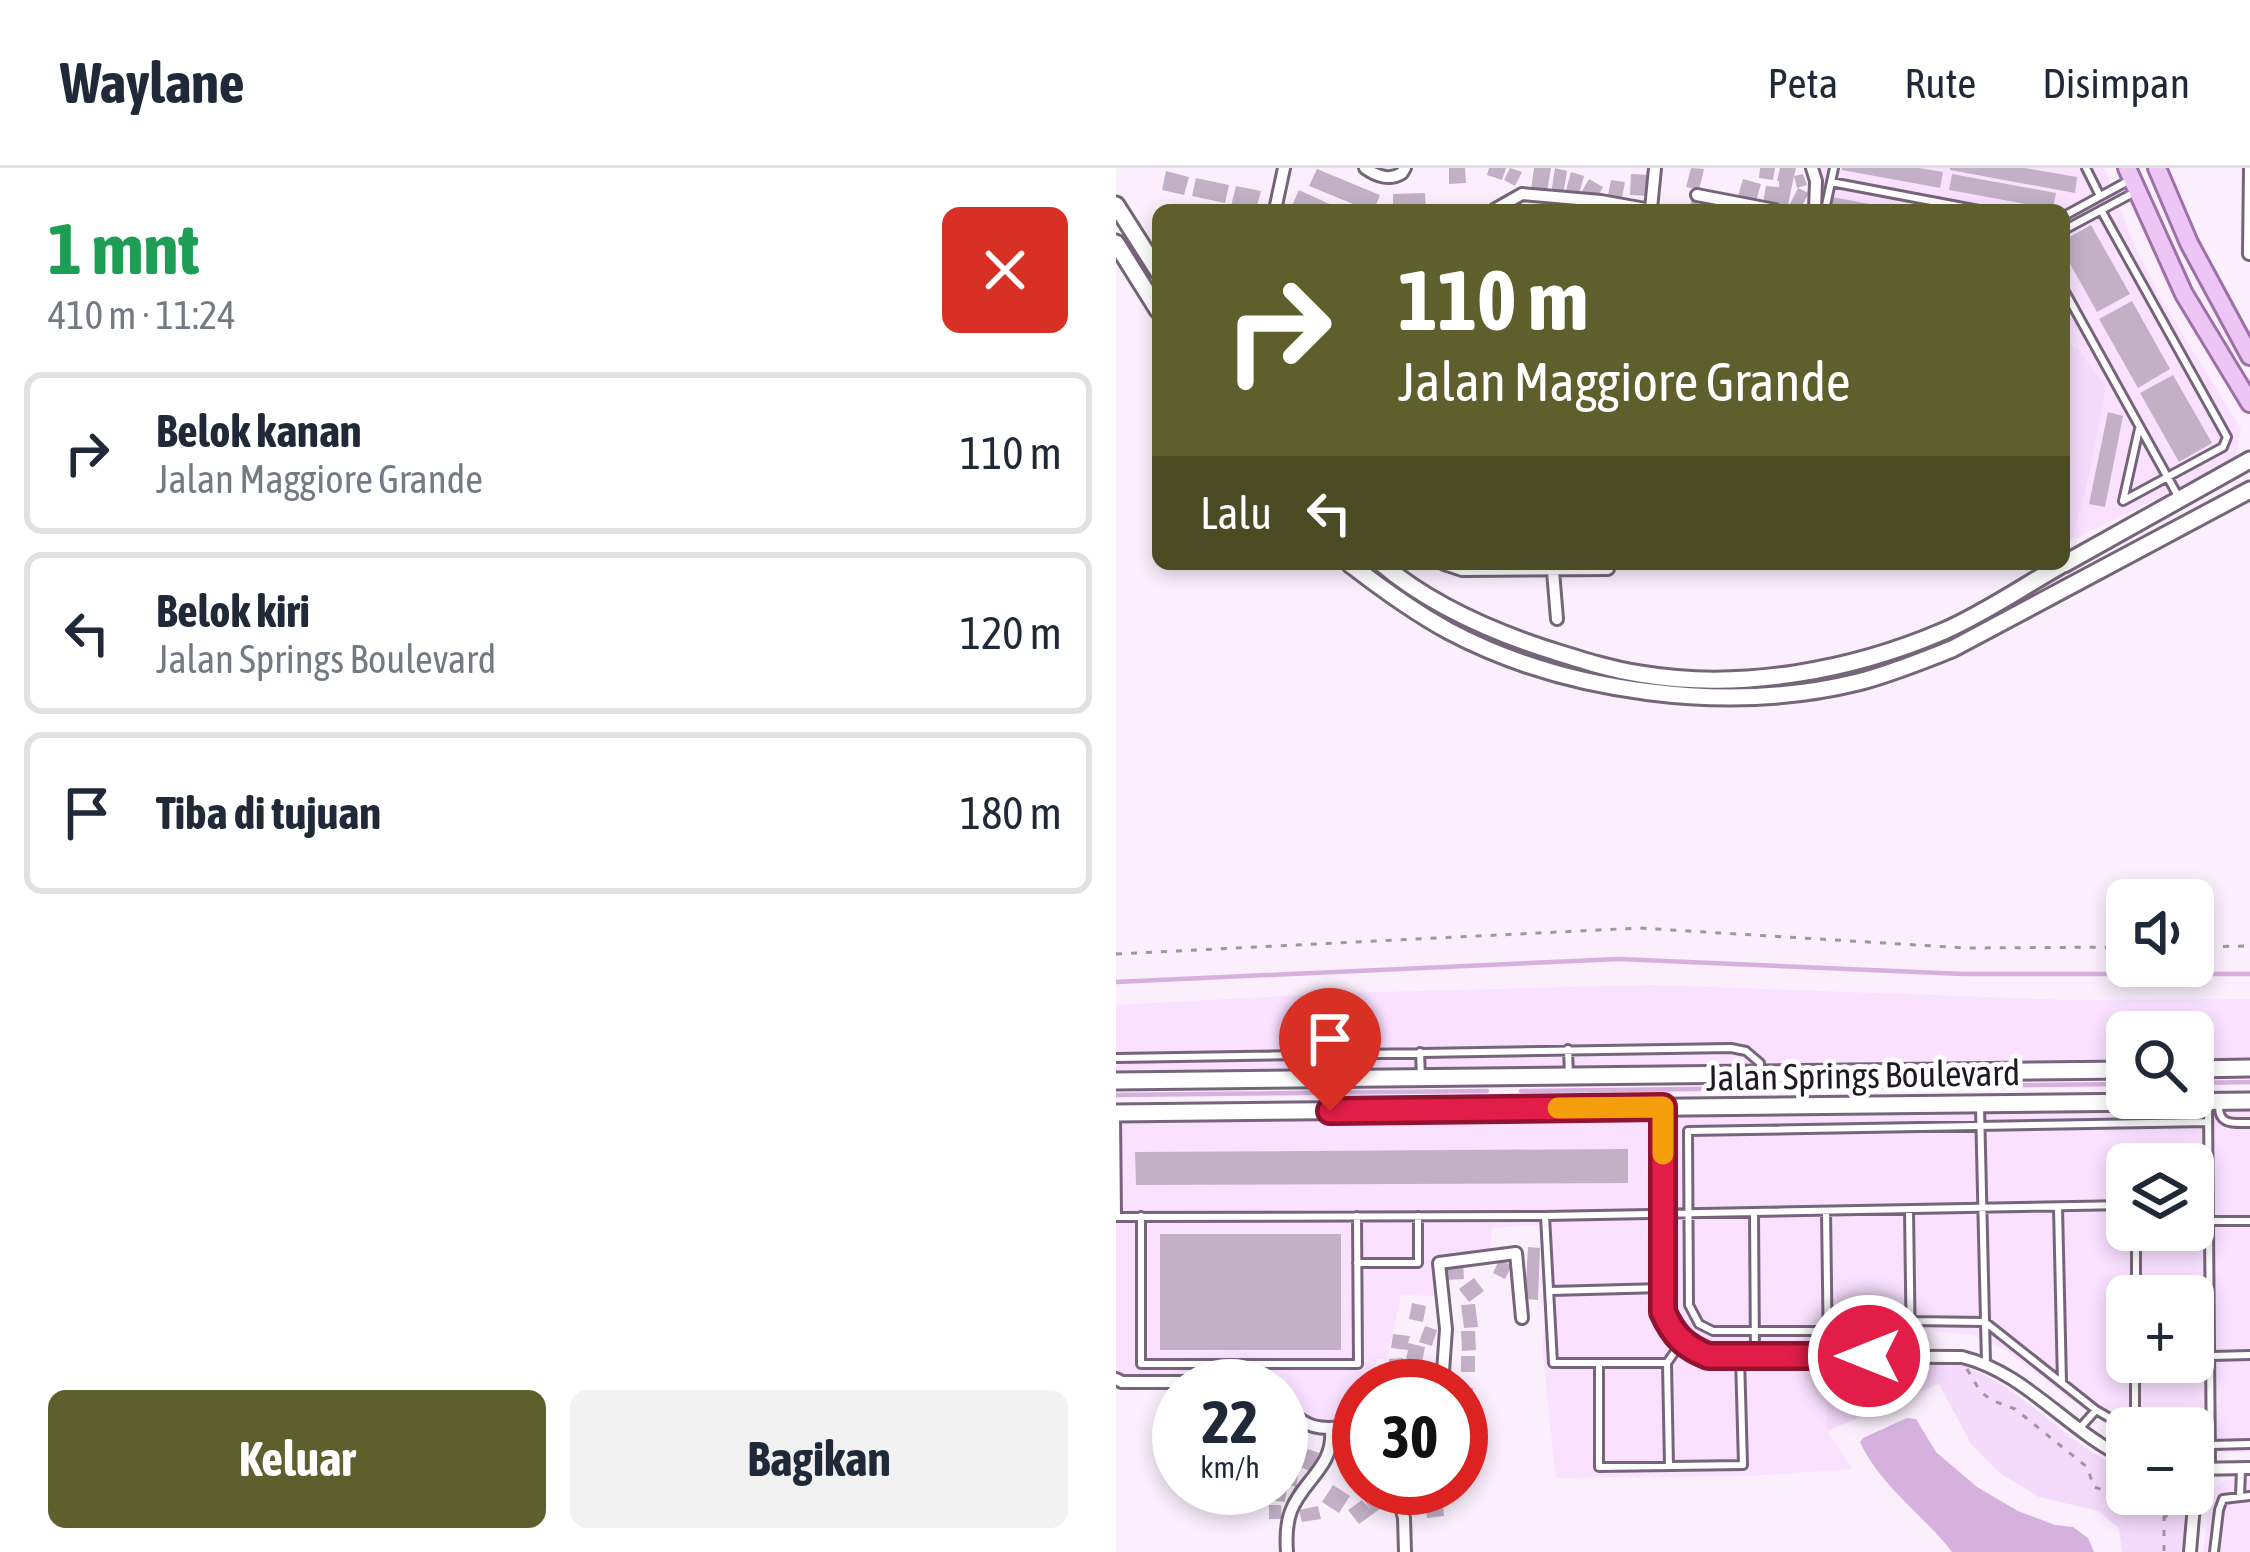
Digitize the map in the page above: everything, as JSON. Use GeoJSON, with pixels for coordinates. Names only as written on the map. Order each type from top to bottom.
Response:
{"type":"FeatureCollection","features":[{"type":"Feature","properties":{"kind":"main road"},"geometry":{"type":"LineString","coordinates":[[2157,168],[2189,244],[2250,356]]}},
{"type":"Feature","properties":{"kind":"main road"},"geometry":{"type":"LineString","coordinates":[[2131,180],[2184,294],[2250,403]]}},
{"type":"Feature","properties":{"kind":"main road"},"geometry":{"type":"LineString","coordinates":[[1116,205],[1152,262]]}},
{"type":"Feature","properties":{"kind":"main road"},"geometry":{"type":"LineString","coordinates":[[1116,243],[1152,300]]}},
{"type":"Feature","properties":{"kind":"main road"},"geometry":{"type":"LineString","coordinates":[[2070,561],[2250,460]]}},
{"type":"Feature","properties":{"kind":"main road"},"geometry":{"type":"LineString","coordinates":[[1358,570],[1448,631],[1501,654],[1582,679],[1667,694],[1754,697],[1858,682],[1952,649],[2250,490]]}},
{"type":"Feature","properties":{"kind":"main road"},"geometry":{"type":"LineString","coordinates":[[1389,570],[1452,610],[1508,636],[1640,674],[1703,680],[1754,678],[1857,661],[1945,630],[2053,570]]}},
{"type":"Feature","properties":{"kind":"main road"},"geometry":{"type":"LineString","coordinates":[[2001,598],[2012,617]]}},
{"type":"Feature","properties":{"kind":"main road","name":"Jalan Springs Boulevard"},"geometry":{"type":"LineString","coordinates":[[1116,1082],[1569,1078],[1760,1069],[2106,1070]]}},
{"type":"Feature","properties":{"kind":"main road"},"geometry":{"type":"LineString","coordinates":[[2214,1069],[2250,1069]]}},
{"type":"Feature","properties":{"kind":"main road"},"geometry":{"type":"LineString","coordinates":[[1503,1079],[1504,1108]]}},
{"type":"Feature","properties":{"kind":"main road","name":"Jalan Springs Boulevard"},"geometry":{"type":"LineString","coordinates":[[1116,1113],[2106,1101]]}},
{"type":"Feature","properties":{"kind":"main road","name":"Jalan Springs Boulevard"},"geometry":{"type":"LineString","coordinates":[[2214,1101],[2250,1101]]}},
{"type":"Feature","properties":{"kind":"street"},"geometry":{"type":"LineString","coordinates":[[1276,204],[1284,168]]}},
{"type":"Feature","properties":{"kind":"street"},"geometry":{"type":"LineString","coordinates":[[1365,168],[1389,177],[1405,168]]}},
{"type":"Feature","properties":{"kind":"street"},"geometry":{"type":"LineString","coordinates":[[1651,204],[1655,168]]}},
{"type":"Feature","properties":{"kind":"street"},"geometry":{"type":"LineString","coordinates":[[1812,168],[1814,204]]}},
{"type":"Feature","properties":{"kind":"street"},"geometry":{"type":"LineString","coordinates":[[2249,169],[2249,254]]}},
{"type":"Feature","properties":{"kind":"street"},"geometry":{"type":"LineString","coordinates":[[1504,204],[1522,194],[1608,204]]}},
{"type":"Feature","properties":{"kind":"street"},"geometry":{"type":"LineString","coordinates":[[1697,195],[1743,204]]}},
{"type":"Feature","properties":{"kind":"street"},"geometry":{"type":"LineString","coordinates":[[1462,570],[1571,570]]}},
{"type":"Feature","properties":{"kind":"street"},"geometry":{"type":"LineString","coordinates":[[1553,571],[1557,620]]}},
{"type":"Feature","properties":{"kind":"street"},"geometry":{"type":"LineString","coordinates":[[1663,1107],[1663,1312],[1672,1333],[1688,1348],[1708,1356],[1962,1357],[1986,1363],[2106,1449]]}},
{"type":"Feature","properties":{"kind":"street"},"geometry":{"type":"LineString","coordinates":[[1444,1359],[1446,1329],[1439,1262],[1516,1253],[1522,1318]]}},
{"type":"Feature","properties":{"kind":"street"},"geometry":{"type":"LineString","coordinates":[[1116,1379],[1152,1382]]}},
{"type":"Feature","properties":{"kind":"street"},"geometry":{"type":"LineString","coordinates":[[1287,1552],[1288,1516],[1321,1470],[1333,1438],[1331,1431],[1308,1424]]}},
{"type":"Feature","properties":{"kind":"street"},"geometry":{"type":"LineString","coordinates":[[2214,1469],[2246,1468]]}},
{"type":"Feature","properties":{"kind":"street"},"geometry":{"type":"LineString","coordinates":[[1403,1515],[1405,1552]]}},
{"type":"Feature","properties":{"kind":"street"},"geometry":{"type":"LineString","coordinates":[[2190,1552],[2192,1515]]}},
{"type":"Feature","properties":{"kind":"lane"},"geometry":{"type":"LineString","coordinates":[[1826,204],[1834,168]]}},
{"type":"Feature","properties":{"kind":"lane"},"geometry":{"type":"LineString","coordinates":[[2086,168],[2100,196]]}},
{"type":"Feature","properties":{"kind":"lane"},"geometry":{"type":"LineString","coordinates":[[2070,213],[2131,180]]}},
{"type":"Feature","properties":{"kind":"lane"},"geometry":{"type":"LineString","coordinates":[[2070,227],[2101,210],[2131,180]]}},
{"type":"Feature","properties":{"kind":"lane"},"geometry":{"type":"LineString","coordinates":[[1831,182],[1946,204]]}},
{"type":"Feature","properties":{"kind":"lane"},"geometry":{"type":"LineString","coordinates":[[2101,210],[2227,437],[2223,447],[2123,501],[2139,426]]}},
{"type":"Feature","properties":{"kind":"lane"},"geometry":{"type":"LineString","coordinates":[[2070,301],[2180,499]]}},
{"type":"Feature","properties":{"kind":"lane"},"geometry":{"type":"LineString","coordinates":[[1568,1048],[1569,1078]]}},
{"type":"Feature","properties":{"kind":"lane"},"geometry":{"type":"LineString","coordinates":[[1116,1058],[1731,1048],[1746,1051],[1760,1069]]}},
{"type":"Feature","properties":{"kind":"lane"},"geometry":{"type":"LineString","coordinates":[[1420,1052],[1421,1079]]}},
{"type":"Feature","properties":{"kind":"lane"},"geometry":{"type":"LineString","coordinates":[[1980,1103],[1986,1363]]}},
{"type":"Feature","properties":{"kind":"lane"},"geometry":{"type":"LineString","coordinates":[[2214,1104],[2228,1123],[2250,1123]]}},
{"type":"Feature","properties":{"kind":"lane"},"geometry":{"type":"LineString","coordinates":[[1116,1113],[1117,1217],[1545,1216],[2106,1205]]}},
{"type":"Feature","properties":{"kind":"lane"},"geometry":{"type":"LineString","coordinates":[[2208,1143],[2209,1119]]}},
{"type":"Feature","properties":{"kind":"lane"},"geometry":{"type":"LineString","coordinates":[[2106,1416],[1985,1322],[1910,1322],[1865,1331],[1713,1330],[1699,1324],[1689,1305],[1688,1131],[2208,1122]]}},
{"type":"Feature","properties":{"kind":"lane"},"geometry":{"type":"LineString","coordinates":[[2058,1206],[2062,1383]]}},
{"type":"Feature","properties":{"kind":"lane"},"geometry":{"type":"LineString","coordinates":[[1909,1210],[1911,1357]]}},
{"type":"Feature","properties":{"kind":"lane"},"geometry":{"type":"LineString","coordinates":[[1826,1211],[1828,1356]]}},
{"type":"Feature","properties":{"kind":"lane"},"geometry":{"type":"LineString","coordinates":[[1754,1213],[1755,1357]]}},
{"type":"Feature","properties":{"kind":"lane"},"geometry":{"type":"LineString","coordinates":[[1141,1216],[1142,1364],[1358,1364],[1357,1216]]}},
{"type":"Feature","properties":{"kind":"lane"},"geometry":{"type":"LineString","coordinates":[[1358,1263],[1418,1263],[1418,1216]]}},
{"type":"Feature","properties":{"kind":"lane"},"geometry":{"type":"LineString","coordinates":[[1545,1216],[1553,1364],[1666,1363]]}},
{"type":"Feature","properties":{"kind":"lane"},"geometry":{"type":"LineString","coordinates":[[2214,1221],[2250,1221]]}},
{"type":"Feature","properties":{"kind":"lane"},"geometry":{"type":"LineString","coordinates":[[1550,1292],[1663,1288]]}},
{"type":"Feature","properties":{"kind":"lane"},"geometry":{"type":"LineString","coordinates":[[1670,1466],[1666,1363],[1682,1342]]}},
{"type":"Feature","properties":{"kind":"lane"},"geometry":{"type":"LineString","coordinates":[[2214,1356],[2250,1355]]}},
{"type":"Feature","properties":{"kind":"lane"},"geometry":{"type":"LineString","coordinates":[[1599,1363],[1599,1468],[1743,1466],[1740,1357]]}},
{"type":"Feature","properties":{"kind":"lane"},"geometry":{"type":"LineString","coordinates":[[2079,1429],[2096,1411]]}},
{"type":"Feature","properties":{"kind":"lane"},"geometry":{"type":"LineString","coordinates":[[2214,1445],[2250,1444]]}},
{"type":"Feature","properties":{"kind":"lane"},"geometry":{"type":"LineString","coordinates":[[2240,1496],[2246,1468]]}},
{"type":"Feature","properties":{"kind":"lane"},"geometry":{"type":"LineString","coordinates":[[2214,1552],[2223,1499],[2250,1496]]}},
{"type":"Feature","properties":{"kind":"path"},"geometry":{"type":"LineString","coordinates":[[1116,954],[1639,928],[1966,948],[2106,947]]}},
{"type":"Feature","properties":{"kind":"path"},"geometry":{"type":"LineString","coordinates":[[2214,947],[2250,946]]}},
{"type":"Feature","properties":{"kind":"path"},"geometry":{"type":"LineString","coordinates":[[1962,1357],[1980,1391],[2015,1409],[2087,1467],[2095,1487],[2106,1490]]}},
{"type":"Feature","properties":{"kind":"path"},"geometry":{"type":"LineString","coordinates":[[2161,1515],[2164,1519]]}},
{"type":"Feature","properties":{"kind":"path"},"geometry":{"type":"LineString","coordinates":[[2164,1552],[2167,1515]]}},
{"type":"Feature","properties":{"kind":"shaded area"},"geometry":{"type":"Polygon","coordinates":[[[1820,168],[2105,168],[2160,297],[2241,429],[2235,460],[2072,540],[2105,387],[2070,344],[2070,204],[1821,204],[1820,168]]]}},
{"type":"Feature","properties":{"kind":"shaded area"},"geometry":{"type":"Polygon","coordinates":[[[2070,344],[2106,387],[2070,540],[2070,344]]]}},
{"type":"Feature","properties":{"kind":"shaded area"},"geometry":{"type":"Polygon","coordinates":[[[1652,985],[2069,1000],[2250,999],[2250,1058],[2214,1059],[2214,1011],[2106,1011],[2106,1061],[1626,1072],[1116,1074],[1116,1005],[1341,993],[1652,985]]]}},
{"type":"Feature","properties":{"kind":"shaded area"},"geometry":{"type":"Polygon","coordinates":[[[2214,1110],[2250,1110],[2250,1452],[2214,1453],[2214,1407],[2106,1407],[2106,1423],[2007,1351],[1972,1335],[1924,1330],[1906,1339],[1827,1342],[1827,1431],[1852,1469],[1749,1476],[1556,1478],[1542,1347],[1546,1314],[1540,1225],[1492,1228],[1490,1252],[1433,1257],[1433,1296],[1401,1295],[1387,1359],[1332,1359],[1332,1424],[1308,1416],[1308,1359],[1152,1359],[1152,1378],[1124,1378],[1116,1370],[1116,1123],[2106,1112],[2106,1119],[2214,1119],[2214,1110]]]}},
{"type":"Feature","properties":{"kind":"shaded area"},"geometry":{"type":"Polygon","coordinates":[[[1955,1364],[1979,1372],[2106,1460],[2106,1515],[2185,1515],[2182,1552],[2122,1552],[2119,1528],[2098,1511],[2039,1497],[2000,1473],[1971,1444],[1939,1384],[1827,1431],[1827,1365],[1955,1364]]]}},
{"type":"Feature","properties":{"kind":"shaded area"},"geometry":{"type":"Polygon","coordinates":[[[1907,1418],[1916,1419],[1936,1452],[1977,1487],[2018,1511],[2073,1527],[2088,1538],[2094,1552],[1952,1552],[1879,1473],[1860,1442],[1907,1418]]]}},
{"type":"Feature","properties":{"kind":"shaded area"},"geometry":{"type":"Polygon","coordinates":[[[2250,1479],[2250,1552],[2203,1552],[2218,1484],[2250,1479]]]}},
{"type":"Feature","properties":{"kind":"building"},"geometry":{"type":"Polygon","coordinates":[[[1449,168],[1465,168],[1466,183],[1449,184],[1449,168]]]}},
{"type":"Feature","properties":{"kind":"building"},"geometry":{"type":"Polygon","coordinates":[[[1489,168],[1506,168],[1502,180],[1487,175],[1489,168]]]}},
{"type":"Feature","properties":{"kind":"building"},"geometry":{"type":"Polygon","coordinates":[[[1510,168],[1522,172],[1515,186],[1504,180],[1510,168]]]}},
{"type":"Feature","properties":{"kind":"building"},"geometry":{"type":"Polygon","coordinates":[[[1534,168],[1551,168],[1547,192],[1531,190],[1534,168]]]}},
{"type":"Feature","properties":{"kind":"building"},"geometry":{"type":"Polygon","coordinates":[[[1555,168],[1567,171],[1563,196],[1551,194],[1555,168]]]}},
{"type":"Feature","properties":{"kind":"building"},"geometry":{"type":"Polygon","coordinates":[[[1691,168],[1704,169],[1699,190],[1686,187],[1691,168]]]}},
{"type":"Feature","properties":{"kind":"building"},"geometry":{"type":"Polygon","coordinates":[[[1760,168],[1775,168],[1773,180],[1759,178],[1760,168]]]}},
{"type":"Feature","properties":{"kind":"building"},"geometry":{"type":"Polygon","coordinates":[[[1780,168],[1796,168],[1788,204],[1763,203],[1766,186],[1779,187],[1780,168]]]}},
{"type":"Feature","properties":{"kind":"building"},"geometry":{"type":"Polygon","coordinates":[[[1842,168],[1919,168],[1943,172],[1940,188],[1842,168]]]}},
{"type":"Feature","properties":{"kind":"building"},"geometry":{"type":"Polygon","coordinates":[[[2025,168],[2077,177],[2075,193],[1950,170],[2025,168]]]}},
{"type":"Feature","properties":{"kind":"building"},"geometry":{"type":"Polygon","coordinates":[[[1317,169],[1380,195],[1376,204],[1353,204],[1309,186],[1317,169]]]}},
{"type":"Feature","properties":{"kind":"building"},"geometry":{"type":"Polygon","coordinates":[[[1166,171],[1189,177],[1184,195],[1162,190],[1166,171]]]}},
{"type":"Feature","properties":{"kind":"building"},"geometry":{"type":"Polygon","coordinates":[[[1571,172],[1584,176],[1579,194],[1566,190],[1571,172]]]}},
{"type":"Feature","properties":{"kind":"building"},"geometry":{"type":"Polygon","coordinates":[[[1631,174],[1651,175],[1650,196],[1630,195],[1631,174]]]}},
{"type":"Feature","properties":{"kind":"building"},"geometry":{"type":"Polygon","coordinates":[[[1803,174],[1807,185],[1797,188],[1794,176],[1803,174]]]}},
{"type":"Feature","properties":{"kind":"building"},"geometry":{"type":"Polygon","coordinates":[[[1952,174],[2056,193],[2054,204],[2026,204],[1949,190],[1952,174]]]}},
{"type":"Feature","properties":{"kind":"building"},"geometry":{"type":"Polygon","coordinates":[[[1196,178],[1229,185],[1225,203],[1192,196],[1196,178]]]}},
{"type":"Feature","properties":{"kind":"building"},"geometry":{"type":"Polygon","coordinates":[[[1589,179],[1603,187],[1595,201],[1581,193],[1589,179]]]}},
{"type":"Feature","properties":{"kind":"building"},"geometry":{"type":"Polygon","coordinates":[[[1743,179],[1761,184],[1756,201],[1738,196],[1743,179]]]}},
{"type":"Feature","properties":{"kind":"building"},"geometry":{"type":"Polygon","coordinates":[[[1611,180],[1625,182],[1621,202],[1607,199],[1611,180]]]}},
{"type":"Feature","properties":{"kind":"building"},"geometry":{"type":"Polygon","coordinates":[[[1236,186],[1261,191],[1258,204],[1232,204],[1236,186]]]}},
{"type":"Feature","properties":{"kind":"building"},"geometry":{"type":"Polygon","coordinates":[[[1798,188],[1809,193],[1803,204],[1790,204],[1798,188]]]}},
{"type":"Feature","properties":{"kind":"building"},"geometry":{"type":"Polygon","coordinates":[[[1299,190],[1330,204],[1293,204],[1299,190]]]}},
{"type":"Feature","properties":{"kind":"building"},"geometry":{"type":"Polygon","coordinates":[[[1425,193],[1426,204],[1393,204],[1393,194],[1425,193]]]}},
{"type":"Feature","properties":{"kind":"building"},"geometry":{"type":"Polygon","coordinates":[[[1832,197],[1870,204],[1831,204],[1832,197]]]}},
{"type":"Feature","properties":{"kind":"building"},"geometry":{"type":"Polygon","coordinates":[[[2091,225],[2130,294],[2097,312],[2070,264],[2070,237],[2091,225]]]}},
{"type":"Feature","properties":{"kind":"building"},"geometry":{"type":"Polygon","coordinates":[[[2132,301],[2170,369],[2138,388],[2099,319],[2132,301]]]}},
{"type":"Feature","properties":{"kind":"building"},"geometry":{"type":"Polygon","coordinates":[[[2173,375],[2212,443],[2179,462],[2140,393],[2173,375]]]}},
{"type":"Feature","properties":{"kind":"building"},"geometry":{"type":"Polygon","coordinates":[[[2108,412],[2123,416],[2105,507],[2089,504],[2108,412]]]}},
{"type":"Feature","properties":{"kind":"building"},"geometry":{"type":"Polygon","coordinates":[[[1628,1149],[1628,1183],[1136,1185],[1135,1152],[1628,1149]]]}},
{"type":"Feature","properties":{"kind":"building"},"geometry":{"type":"Polygon","coordinates":[[[1160,1234],[1341,1234],[1341,1350],[1160,1350],[1160,1234]]]}},
{"type":"Feature","properties":{"kind":"building"},"geometry":{"type":"Polygon","coordinates":[[[1528,1247],[1540,1248],[1538,1300],[1525,1299],[1528,1247]]]}},
{"type":"Feature","properties":{"kind":"building"},"geometry":{"type":"Polygon","coordinates":[[[1499,1260],[1512,1265],[1505,1279],[1493,1273],[1499,1260]]]}},
{"type":"Feature","properties":{"kind":"building"},"geometry":{"type":"Polygon","coordinates":[[[1463,1261],[1464,1279],[1447,1280],[1446,1262],[1463,1261]]]}},
{"type":"Feature","properties":{"kind":"building"},"geometry":{"type":"Polygon","coordinates":[[[1474,1278],[1484,1291],[1469,1302],[1459,1289],[1474,1278]]]}},
{"type":"Feature","properties":{"kind":"building"},"geometry":{"type":"Polygon","coordinates":[[[1412,1303],[1426,1306],[1423,1322],[1409,1319],[1412,1303]]]}},
{"type":"Feature","properties":{"kind":"building"},"geometry":{"type":"Polygon","coordinates":[[[1475,1304],[1478,1327],[1464,1328],[1461,1305],[1475,1304]]]}},
{"type":"Feature","properties":{"kind":"building"},"geometry":{"type":"Polygon","coordinates":[[[1425,1326],[1437,1330],[1432,1346],[1419,1342],[1425,1326]]]}},
{"type":"Feature","properties":{"kind":"building"},"geometry":{"type":"Polygon","coordinates":[[[1461,1331],[1475,1331],[1476,1350],[1462,1351],[1461,1331]]]}},
{"type":"Feature","properties":{"kind":"building"},"geometry":{"type":"Polygon","coordinates":[[[1393,1334],[1410,1336],[1408,1343],[1425,1347],[1423,1359],[1406,1359],[1408,1350],[1391,1348],[1393,1334]]]}},
{"type":"Feature","properties":{"kind":"building"},"geometry":{"type":"Polygon","coordinates":[[[1308,1449],[1319,1453],[1312,1472],[1308,1470],[1308,1449]]]}},
{"type":"Feature","properties":{"kind":"building"},"geometry":{"type":"Polygon","coordinates":[[[1332,1487],[1332,1508],[1322,1502],[1332,1487]]]}},
{"type":"Feature","properties":{"kind":"building"},"geometry":{"type":"Polygon","coordinates":[[[1318,1506],[1321,1519],[1302,1522],[1300,1515],[1308,1515],[1308,1508],[1318,1506]]]}},
{"type":"Feature","properties":{"kind":"waterway"},"geometry":{"type":"LineString","coordinates":[[1116,982],[1619,959],[1963,974],[2250,974]]}},
{"type":"Feature","properties":{"kind":"waterway"},"geometry":{"type":"LineString","coordinates":[[2214,1083],[2250,1082]]}},
{"type":"Feature","properties":{"kind":"waterway"},"geometry":{"type":"LineString","coordinates":[[1521,1091],[2106,1084]]}},
{"type":"Feature","properties":{"kind":"waterway"},"geometry":{"type":"LineString","coordinates":[[1116,1095],[1487,1091]]}},
{"type":"Feature","properties":{"kind":"slow traffic"},"geometry":{"type":"LineString","coordinates":[[1558,1108],[1663,1107],[1663,1154]]}},
{"type":"Feature","properties":{"kind":"route"},"geometry":{"type":"LineString","coordinates":[[1330,1111],[1663,1107],[1663,1312],[1672,1333],[1688,1348],[1708,1356],[1869,1356]]}}]}
